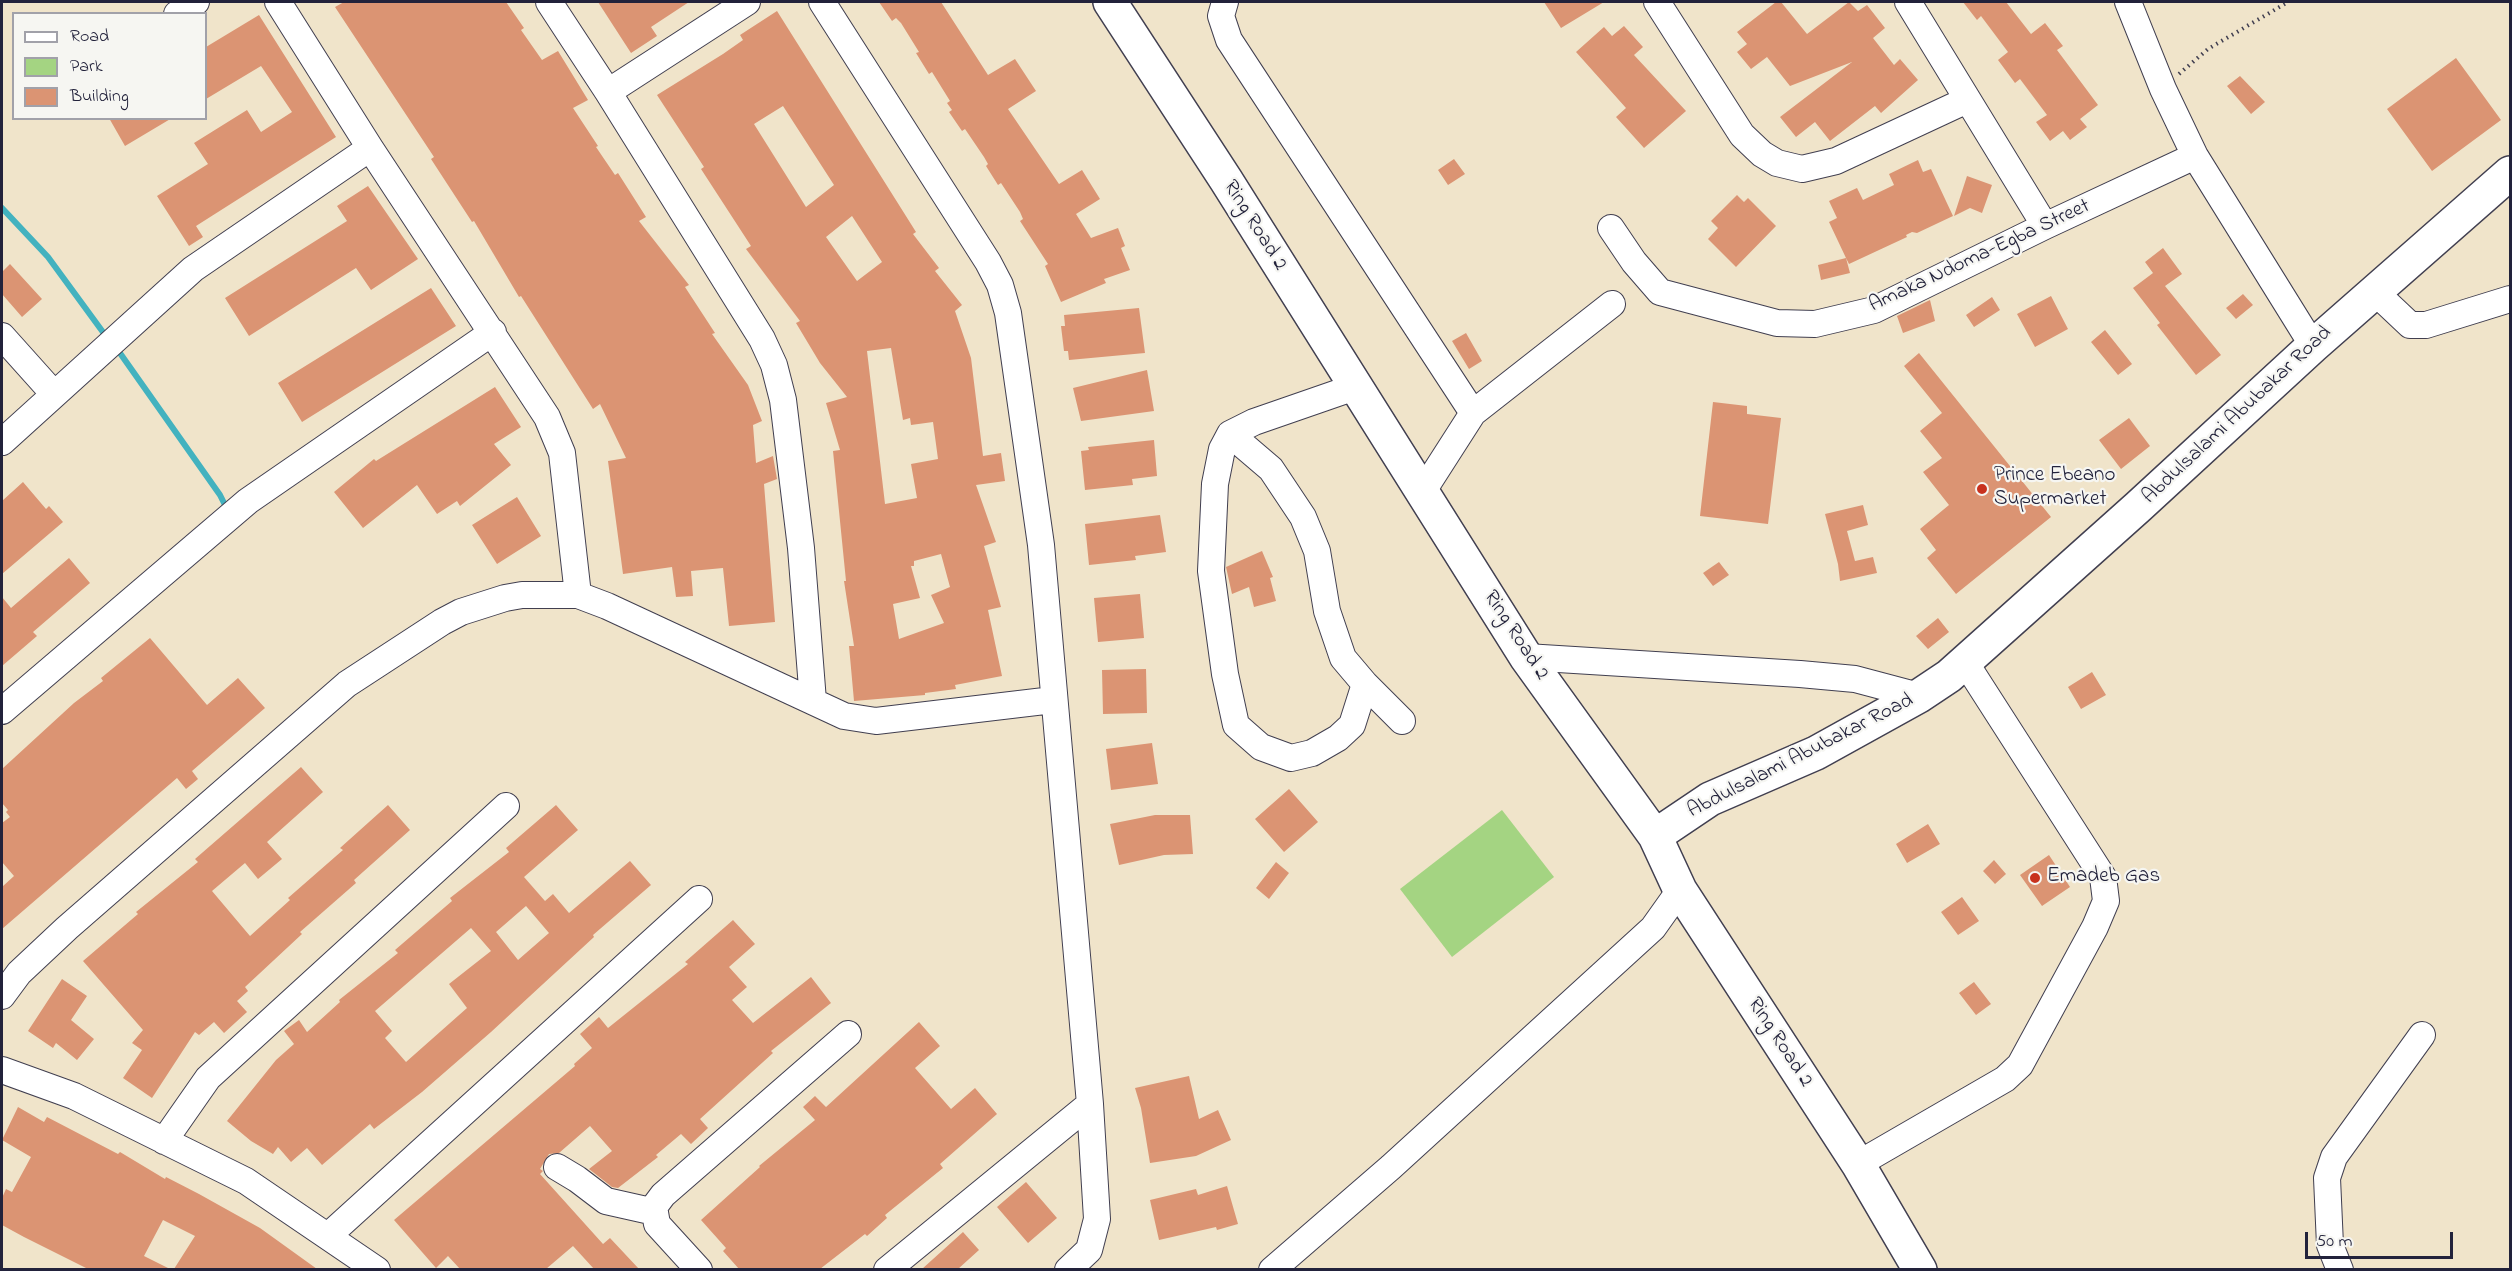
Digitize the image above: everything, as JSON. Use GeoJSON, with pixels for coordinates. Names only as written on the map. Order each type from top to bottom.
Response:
{"type":"FeatureCollection","features":[{"type":"Feature","properties":{"kind":"main road","name":"Ring Road 2"},"geometry":{"type":"LineString","coordinates":[[1110,2],[1226,180],[1526,657],[1655,836],[1680,890],[1858,1164],[1920,1269]]}},
{"type":"Feature","properties":{"kind":"main road","name":"Abdulsalami Abubakar Road"},"geometry":{"type":"LineString","coordinates":[[1655,836],[1710,799],[1816,753],[1919,696],[1949,676],[2313,346],[2511,173]]}},
{"type":"Feature","properties":{"kind":"street"},"geometry":{"type":"LineString","coordinates":[[180,12],[196,2]]}},
{"type":"Feature","properties":{"kind":"street"},"geometry":{"type":"LineString","coordinates":[[278,2],[370,148],[547,417],[562,453],[578,595]]}},
{"type":"Feature","properties":{"kind":"street"},"geometry":{"type":"LineString","coordinates":[[549,2],[762,339],[774,365],[783,400],[797,514],[813,701]]}},
{"type":"Feature","properties":{"kind":"street"},"geometry":{"type":"LineString","coordinates":[[608,92],[747,2]]}},
{"type":"Feature","properties":{"kind":"street"},"geometry":{"type":"LineString","coordinates":[[822,2],[982,252],[1000,285],[1008,313],[1041,545],[1090,1104],[1097,1219],[1089,1250],[1068,1269]]}},
{"type":"Feature","properties":{"kind":"street"},"geometry":{"type":"LineString","coordinates":[[1225,2],[1221,16],[1229,40],[1473,412]]}},
{"type":"Feature","properties":{"kind":"street"},"geometry":{"type":"LineString","coordinates":[[1657,2],[1743,135],[1762,154],[1777,163],[1802,169],[1836,161],[1967,100]]}},
{"type":"Feature","properties":{"kind":"street"},"geometry":{"type":"LineString","coordinates":[[1908,2],[2045,226]]}},
{"type":"Feature","properties":{"kind":"street"},"geometry":{"type":"LineString","coordinates":[[2128,2],[2163,89],[2195,156],[2313,346]]}},
{"type":"Feature","properties":{"kind":"street"},"geometry":{"type":"LineString","coordinates":[[2,442],[125,330],[211,256],[370,148]]}},
{"type":"Feature","properties":{"kind":"street","name":"Amaka Ndoma-Egba Street"},"geometry":{"type":"LineString","coordinates":[[1611,228],[1660,292],[1777,323],[1815,324],[1874,310],[2195,156]]}},
{"type":"Feature","properties":{"kind":"street"},"geometry":{"type":"LineString","coordinates":[[2375,292],[2410,325],[2426,325],[2511,299]]}},
{"type":"Feature","properties":{"kind":"street"},"geometry":{"type":"LineString","coordinates":[[1423,491],[1473,412],[1612,304]]}},
{"type":"Feature","properties":{"kind":"street"},"geometry":{"type":"LineString","coordinates":[[2,711],[248,501],[493,332]]}},
{"type":"Feature","properties":{"kind":"street"},"geometry":{"type":"LineString","coordinates":[[2,336],[54,394]]}},
{"type":"Feature","properties":{"kind":"street"},"geometry":{"type":"LineString","coordinates":[[1355,387],[1254,422],[1230,434],[1222,449],[1215,484],[1211,572],[1225,675],[1236,725],[1261,747],[1292,758],[1312,753],[1338,738],[1352,725],[1365,684]]}},
{"type":"Feature","properties":{"kind":"street"},"geometry":{"type":"LineString","coordinates":[[1230,434],[1271,470],[1303,517],[1317,551],[1327,611],[1344,658],[1365,684],[1401,721]]}},
{"type":"Feature","properties":{"kind":"street"},"geometry":{"type":"LineString","coordinates":[[2,996],[19,973],[67,928],[347,684],[422,633],[461,612],[522,595],[578,595],[607,606],[844,716],[876,721],[1053,700]]}},
{"type":"Feature","properties":{"kind":"street"},"geometry":{"type":"LineString","coordinates":[[1526,657],[1855,679],[1919,696]]}},
{"type":"Feature","properties":{"kind":"street"},"geometry":{"type":"LineString","coordinates":[[1858,1164],[2005,1079],[2020,1065],[2095,927],[2106,901],[2103,877],[1965,662]]}},
{"type":"Feature","properties":{"kind":"street"},"geometry":{"type":"LineString","coordinates":[[164,1141],[208,1078],[506,807]]}},
{"type":"Feature","properties":{"kind":"street"},"geometry":{"type":"LineString","coordinates":[[1272,1269],[1391,1167],[1653,928],[1680,890]]}},
{"type":"Feature","properties":{"kind":"street"},"geometry":{"type":"LineString","coordinates":[[329,1235],[699,899]]}},
{"type":"Feature","properties":{"kind":"street"},"geometry":{"type":"LineString","coordinates":[[699,1269],[657,1224],[654,1207],[663,1195],[848,1034]]}},
{"type":"Feature","properties":{"kind":"street"},"geometry":{"type":"LineString","coordinates":[[2340,1269],[2330,1245],[2327,1178],[2334,1157],[2422,1035]]}},
{"type":"Feature","properties":{"kind":"street"},"geometry":{"type":"LineString","coordinates":[[2,1070],[74,1096],[246,1181],[377,1269]]}},
{"type":"Feature","properties":{"kind":"street"},"geometry":{"type":"LineString","coordinates":[[887,1269],[1090,1104]]}},
{"type":"Feature","properties":{"kind":"street"},"geometry":{"type":"LineString","coordinates":[[556,1167],[577,1179],[606,1201],[655,1212]]}},
{"type":"Feature","properties":{"kind":"path"},"geometry":{"type":"LineString","coordinates":[[2163,89],[2208,49],[2288,2]]}},
{"type":"Feature","properties":{"kind":"green space"},"geometry":{"type":"Polygon","coordinates":[[[1502,810],[1554,877],[1452,957],[1400,889],[1502,810]]]}},
{"type":"Feature","properties":{"kind":"building"},"geometry":{"type":"Polygon","coordinates":[[[344,2],[506,2],[524,28],[521,30],[542,60],[558,51],[588,100],[573,108],[598,146],[596,147],[615,175],[618,173],[646,217],[639,221],[689,285],[685,287],[715,333],[712,334],[748,385],[762,421],[753,425],[756,463],[773,456],[777,479],[764,484],[775,622],[729,626],[723,568],[691,571],[693,596],[676,597],[672,567],[623,574],[608,461],[626,458],[600,404],[593,409],[521,296],[519,297],[474,221],[472,222],[431,159],[434,157],[335,7],[344,2]]]}},
{"type":"Feature","properties":{"kind":"building"},"geometry":{"type":"Polygon","coordinates":[[[598,2],[689,2],[651,27],[657,36],[631,53],[598,2]]]}},
{"type":"Feature","properties":{"kind":"building"},"geometry":{"type":"Polygon","coordinates":[[[879,2],[941,2],[988,75],[1015,59],[1036,91],[1008,109],[1059,184],[1082,170],[1100,199],[1076,214],[1091,238],[1118,228],[1125,246],[1121,248],[1130,270],[1104,279],[1106,283],[1061,302],[1045,266],[1048,264],[1020,221],[1023,219],[1020,212],[1001,183],[998,185],[986,166],[988,164],[984,157],[965,129],[962,131],[949,112],[952,110],[947,103],[950,101],[932,72],[929,74],[916,53],[919,52],[901,23],[896,18],[892,21],[879,2]]]}},
{"type":"Feature","properties":{"kind":"building"},"geometry":{"type":"Polygon","coordinates":[[[1544,2],[1604,2],[1561,28],[1544,2]]]}},
{"type":"Feature","properties":{"kind":"building"},"geometry":{"type":"Polygon","coordinates":[[[1776,2],[1781,2],[1807,34],[1849,2],[1858,11],[1867,5],[1885,28],[1873,38],[1894,65],[1900,59],[1918,80],[1881,113],[1875,106],[1830,141],[1815,122],[1796,137],[1780,117],[1852,62],[1790,86],[1767,57],[1751,69],[1737,52],[1747,44],[1737,32],[1776,2]]]}},
{"type":"Feature","properties":{"kind":"building"},"geometry":{"type":"Polygon","coordinates":[[[1963,2],[2006,2],[2031,34],[2045,23],[2063,46],[2057,50],[2098,105],[2080,119],[2087,127],[2070,140],[2063,131],[2050,141],[2036,122],[2047,115],[2020,79],[2015,83],[1998,60],[2008,52],[1981,16],[1977,20],[1963,2]]]}},
{"type":"Feature","properties":{"kind":"building"},"geometry":{"type":"Polygon","coordinates":[[[777,11],[916,232],[913,234],[939,268],[935,271],[962,305],[955,311],[971,358],[983,456],[1001,453],[1005,481],[976,485],[996,542],[984,546],[1001,607],[988,610],[1002,676],[955,685],[956,689],[925,693],[925,695],[854,701],[849,646],[854,646],[844,581],[846,581],[833,451],[840,450],[826,403],[847,397],[820,363],[796,323],[800,321],[746,249],[751,246],[701,169],[704,167],[657,95],[743,40],[740,35],[777,11]],[[783,106],[754,124],[806,207],[834,185],[783,106]],[[852,216],[826,237],[857,281],[882,262],[852,216]],[[891,348],[867,351],[885,504],[917,498],[911,464],[938,459],[933,422],[911,425],[910,418],[903,420],[891,348]],[[941,554],[914,561],[914,566],[911,566],[920,598],[893,604],[899,639],[944,623],[931,595],[950,587],[941,554]]]}},
{"type":"Feature","properties":{"kind":"building"},"geometry":{"type":"Polygon","coordinates":[[[259,15],[336,137],[196,226],[203,237],[189,246],[157,196],[208,164],[194,143],[247,110],[261,132],[292,112],[261,66],[207,98],[207,46],[259,15]]]}},
{"type":"Feature","properties":{"kind":"building"},"geometry":{"type":"Polygon","coordinates":[[[1624,26],[1643,47],[1634,55],[1686,111],[1644,148],[1616,117],[1626,108],[1576,52],[1604,27],[1612,36],[1624,26]]]}},
{"type":"Feature","properties":{"kind":"building"},"geometry":{"type":"Polygon","coordinates":[[[2456,58],[2501,120],[2432,171],[2387,109],[2456,58]]]}},
{"type":"Feature","properties":{"kind":"building"},"geometry":{"type":"Polygon","coordinates":[[[2240,76],[2265,102],[2251,114],[2227,86],[2240,76]]]}},
{"type":"Feature","properties":{"kind":"building"},"geometry":{"type":"Polygon","coordinates":[[[110,120],[169,120],[125,146],[110,120]]]}},
{"type":"Feature","properties":{"kind":"building"},"geometry":{"type":"Polygon","coordinates":[[[1454,159],[1465,174],[1448,185],[1438,170],[1454,159]]]}},
{"type":"Feature","properties":{"kind":"building"},"geometry":{"type":"Polygon","coordinates":[[[1918,160],[1923,172],[1931,169],[1953,216],[1917,233],[1912,232],[1906,235],[1907,237],[1849,264],[1829,222],[1837,218],[1829,201],[1857,188],[1863,200],[1894,185],[1889,174],[1918,160]]]}},
{"type":"Feature","properties":{"kind":"building"},"geometry":{"type":"Polygon","coordinates":[[[1967,176],[1992,185],[1982,213],[1970,208],[1954,216],[1967,176]]]}},
{"type":"Feature","properties":{"kind":"building"},"geometry":{"type":"Polygon","coordinates":[[[368,186],[418,259],[371,290],[356,268],[249,336],[225,298],[347,221],[337,206],[368,186]]]}},
{"type":"Feature","properties":{"kind":"building"},"geometry":{"type":"Polygon","coordinates":[[[1737,195],[1744,202],[1748,198],[1776,226],[1736,267],[1708,239],[1718,228],[1711,221],[1737,195]]]}},
{"type":"Feature","properties":{"kind":"building"},"geometry":{"type":"Polygon","coordinates":[[[2163,248],[2182,274],[2165,286],[2221,355],[2196,375],[2157,325],[2160,323],[2133,288],[2153,273],[2145,262],[2163,248]]]}},
{"type":"Feature","properties":{"kind":"building"},"geometry":{"type":"Polygon","coordinates":[[[1846,258],[1850,273],[1821,280],[1818,265],[1846,258]]]}},
{"type":"Feature","properties":{"kind":"building"},"geometry":{"type":"Polygon","coordinates":[[[10,264],[42,299],[22,317],[2,294],[2,272],[10,264]]]}},
{"type":"Feature","properties":{"kind":"building"},"geometry":{"type":"Polygon","coordinates":[[[431,288],[456,326],[302,422],[278,383],[431,288]]]}},
{"type":"Feature","properties":{"kind":"building"},"geometry":{"type":"Polygon","coordinates":[[[2243,294],[2253,305],[2236,319],[2226,308],[2243,294]]]}},
{"type":"Feature","properties":{"kind":"building"},"geometry":{"type":"Polygon","coordinates":[[[2051,296],[2068,329],[2035,347],[2017,314],[2051,296]]]}},
{"type":"Feature","properties":{"kind":"building"},"geometry":{"type":"Polygon","coordinates":[[[1992,297],[2000,310],[1974,327],[1966,315],[1992,297]]]}},
{"type":"Feature","properties":{"kind":"building"},"geometry":{"type":"Polygon","coordinates":[[[1930,300],[1935,321],[1903,333],[1897,316],[1930,300]]]}},
{"type":"Feature","properties":{"kind":"building"},"geometry":{"type":"Polygon","coordinates":[[[1139,308],[1145,353],[1069,360],[1068,351],[1064,351],[1061,326],[1065,326],[1064,315],[1139,308]]]}},
{"type":"Feature","properties":{"kind":"building"},"geometry":{"type":"Polygon","coordinates":[[[2105,330],[2132,364],[2118,375],[2091,342],[2105,330]]]}},
{"type":"Feature","properties":{"kind":"building"},"geometry":{"type":"Polygon","coordinates":[[[1466,333],[1482,361],[1469,369],[1452,341],[1466,333]]]}},
{"type":"Feature","properties":{"kind":"building","name":"Prince Ebeano Supermarket"},"geometry":{"type":"Polygon","coordinates":[[[1919,353],[2051,517],[1956,594],[1927,558],[1936,550],[1920,529],[1949,505],[1923,472],[1942,458],[1920,431],[1942,413],[1904,366],[1919,353]]]}},
{"type":"Feature","properties":{"kind":"building"},"geometry":{"type":"Polygon","coordinates":[[[1147,370],[1154,411],[1081,421],[1073,388],[1147,370]]]}},
{"type":"Feature","properties":{"kind":"building"},"geometry":{"type":"Polygon","coordinates":[[[495,387],[521,427],[494,444],[511,465],[460,506],[457,501],[437,514],[417,485],[363,528],[334,492],[374,459],[376,461],[495,387]]]}},
{"type":"Feature","properties":{"kind":"building"},"geometry":{"type":"Polygon","coordinates":[[[1713,402],[1747,406],[1747,414],[1781,418],[1768,524],[1700,516],[1713,402]]]}},
{"type":"Feature","properties":{"kind":"building"},"geometry":{"type":"Polygon","coordinates":[[[2129,418],[2150,446],[2121,469],[2099,440],[2129,418]]]}},
{"type":"Feature","properties":{"kind":"building"},"geometry":{"type":"Polygon","coordinates":[[[1154,440],[1157,476],[1132,479],[1133,485],[1085,490],[1081,451],[1089,450],[1088,447],[1154,440]]]}},
{"type":"Feature","properties":{"kind":"building"},"geometry":{"type":"Polygon","coordinates":[[[23,482],[46,509],[49,506],[63,522],[2,574],[2,501],[23,482]]]}},
{"type":"Feature","properties":{"kind":"building"},"geometry":{"type":"Polygon","coordinates":[[[517,497],[541,536],[497,564],[472,525],[517,497]]]}},
{"type":"Feature","properties":{"kind":"building"},"geometry":{"type":"Polygon","coordinates":[[[1863,505],[1868,525],[1847,531],[1855,561],[1873,557],[1877,573],[1840,581],[1825,514],[1863,505]]]}},
{"type":"Feature","properties":{"kind":"building"},"geometry":{"type":"Polygon","coordinates":[[[1160,515],[1166,552],[1135,556],[1136,560],[1089,565],[1085,524],[1160,515]]]}},
{"type":"Feature","properties":{"kind":"building"},"geometry":{"type":"Polygon","coordinates":[[[1262,551],[1273,577],[1270,578],[1276,601],[1254,607],[1249,587],[1232,594],[1226,567],[1262,551]]]}},
{"type":"Feature","properties":{"kind":"building"},"geometry":{"type":"Polygon","coordinates":[[[69,558],[90,583],[33,632],[37,636],[2,666],[2,597],[11,608],[69,558]]]}},
{"type":"Feature","properties":{"kind":"building"},"geometry":{"type":"Polygon","coordinates":[[[1719,562],[1729,575],[1713,586],[1703,573],[1719,562]]]}},
{"type":"Feature","properties":{"kind":"building"},"geometry":{"type":"Polygon","coordinates":[[[1140,594],[1144,638],[1098,642],[1094,598],[1140,594]]]}},
{"type":"Feature","properties":{"kind":"building"},"geometry":{"type":"Polygon","coordinates":[[[1938,618],[1949,632],[1928,649],[1916,636],[1938,618]]]}},
{"type":"Feature","properties":{"kind":"building"},"geometry":{"type":"Polygon","coordinates":[[[150,638],[207,705],[238,678],[265,708],[192,771],[198,779],[186,789],[177,778],[2,929],[2,887],[14,876],[2,862],[2,823],[10,817],[2,803],[2,769],[74,703],[103,681],[101,678],[150,638]]]}},
{"type":"Feature","properties":{"kind":"building"},"geometry":{"type":"Polygon","coordinates":[[[1146,669],[1147,713],[1103,714],[1102,670],[1146,669]]]}},
{"type":"Feature","properties":{"kind":"building"},"geometry":{"type":"Polygon","coordinates":[[[2092,672],[2106,695],[2081,709],[2068,687],[2092,672]]]}},
{"type":"Feature","properties":{"kind":"building"},"geometry":{"type":"Polygon","coordinates":[[[1152,743],[1158,784],[1111,790],[1106,749],[1152,743]]]}},
{"type":"Feature","properties":{"kind":"building"},"geometry":{"type":"Polygon","coordinates":[[[301,767],[323,792],[267,842],[282,859],[258,879],[245,863],[212,891],[250,936],[290,900],[288,898],[343,850],[340,848],[388,805],[410,830],[354,880],[356,883],[300,932],[302,934],[245,987],[248,991],[237,1001],[247,1012],[224,1033],[214,1022],[199,1035],[195,1032],[152,1098],[123,1078],[142,1050],[132,1043],[143,1030],[83,961],[138,914],[136,912],[198,862],[195,859],[301,767]]]}},
{"type":"Feature","properties":{"kind":"building"},"geometry":{"type":"Polygon","coordinates":[[[1289,789],[1318,822],[1284,852],[1255,819],[1289,789]]]}},
{"type":"Feature","properties":{"kind":"building"},"geometry":{"type":"Polygon","coordinates":[[[556,805],[578,830],[524,877],[545,901],[553,894],[569,913],[630,861],[651,885],[593,935],[594,937],[491,1032],[422,1092],[374,1129],[370,1124],[322,1165],[307,1148],[291,1162],[278,1147],[273,1154],[251,1141],[227,1121],[276,1060],[294,1044],[284,1031],[299,1020],[307,1032],[340,1002],[339,1000],[398,953],[395,950],[452,901],[450,898],[509,852],[506,848],[556,805]],[[526,906],[496,932],[518,960],[549,933],[526,906]],[[471,928],[375,1011],[392,1031],[385,1038],[406,1062],[467,1008],[449,984],[491,951],[471,928]]]}},
{"type":"Feature","properties":{"kind":"building"},"geometry":{"type":"Polygon","coordinates":[[[1155,815],[1190,815],[1193,854],[1164,855],[1119,865],[1110,824],[1155,815]]]}},
{"type":"Feature","properties":{"kind":"building"},"geometry":{"type":"Polygon","coordinates":[[[1928,824],[1940,844],[1907,863],[1896,844],[1928,824]]]}},
{"type":"Feature","properties":{"kind":"building"},"geometry":{"type":"Polygon","coordinates":[[[2049,855],[2070,887],[2042,906],[2020,875],[2049,855]]]}},
{"type":"Feature","properties":{"kind":"building"},"geometry":{"type":"Polygon","coordinates":[[[1994,860],[2006,874],[1995,884],[1983,871],[1994,860]]]}},
{"type":"Feature","properties":{"kind":"building"},"geometry":{"type":"Polygon","coordinates":[[[1276,862],[1289,873],[1269,899],[1256,888],[1276,862]]]}},
{"type":"Feature","properties":{"kind":"building"},"geometry":{"type":"Polygon","coordinates":[[[1962,897],[1979,921],[1958,935],[1941,912],[1962,897]]]}},
{"type":"Feature","properties":{"kind":"building"},"geometry":{"type":"Polygon","coordinates":[[[733,920],[755,944],[729,967],[747,987],[732,1000],[753,1023],[811,977],[831,1003],[771,1051],[773,1053],[700,1119],[708,1128],[691,1144],[681,1134],[656,1155],[658,1157],[618,1188],[612,1187],[589,1169],[612,1151],[590,1126],[559,1153],[549,1154],[540,1169],[543,1171],[540,1174],[603,1244],[610,1238],[639,1269],[594,1269],[573,1246],[546,1269],[460,1269],[448,1256],[436,1268],[394,1220],[575,1066],[574,1064],[592,1048],[580,1034],[599,1017],[608,1028],[688,964],[685,962],[733,920]]]}},
{"type":"Feature","properties":{"kind":"building"},"geometry":{"type":"Polygon","coordinates":[[[62,979],[87,996],[71,1020],[94,1039],[77,1060],[56,1043],[53,1048],[28,1031],[62,979]]]}},
{"type":"Feature","properties":{"kind":"building"},"geometry":{"type":"Polygon","coordinates":[[[1974,982],[1991,1004],[1976,1015],[1959,993],[1974,982]]]}},
{"type":"Feature","properties":{"kind":"building"},"geometry":{"type":"Polygon","coordinates":[[[919,1022],[940,1046],[915,1068],[951,1109],[975,1088],[997,1114],[940,1164],[943,1168],[885,1215],[887,1218],[867,1236],[865,1234],[820,1269],[739,1269],[723,1251],[726,1248],[701,1220],[759,1166],[815,1120],[803,1107],[815,1096],[826,1107],[919,1022]]]}},
{"type":"Feature","properties":{"kind":"building"},"geometry":{"type":"Polygon","coordinates":[[[1189,1076],[1199,1119],[1218,1110],[1231,1140],[1196,1156],[1150,1163],[1141,1108],[1135,1088],[1189,1076]]]}},
{"type":"Feature","properties":{"kind":"building"},"geometry":{"type":"Polygon","coordinates":[[[18,1107],[44,1122],[47,1117],[118,1154],[120,1152],[165,1179],[166,1177],[199,1194],[260,1228],[317,1269],[174,1269],[195,1236],[163,1220],[144,1256],[170,1269],[88,1269],[24,1237],[2,1225],[2,1198],[6,1189],[12,1192],[31,1157],[2,1140],[18,1107]]]}},
{"type":"Feature","properties":{"kind":"building"},"geometry":{"type":"Polygon","coordinates":[[[1026,1182],[1057,1218],[1028,1243],[997,1207],[1026,1182]]]}},
{"type":"Feature","properties":{"kind":"building"},"geometry":{"type":"Polygon","coordinates":[[[1227,1186],[1238,1224],[1159,1240],[1150,1200],[1196,1189],[1198,1195],[1227,1186]]]}},
{"type":"Feature","properties":{"kind":"building"},"geometry":{"type":"Polygon","coordinates":[[[963,1232],[979,1250],[958,1269],[922,1269],[963,1232]]]}},
{"type":"Feature","properties":{"kind":"waterway"},"geometry":{"type":"LineString","coordinates":[[2,208],[48,257],[108,339]]}},
{"type":"Feature","properties":{"kind":"waterway"},"geometry":{"type":"LineString","coordinates":[[115,346],[220,495],[228,511]]}},
{"type":"Feature","properties":{"kind":"place","name":"Prince Ebeano Supermarket"},"geometry":{"type":"Point","coordinates":[1982,489]}},
{"type":"Feature","properties":{"kind":"place","name":"Emadeb Gas"},"geometry":{"type":"Point","coordinates":[2035,878]}}]}
